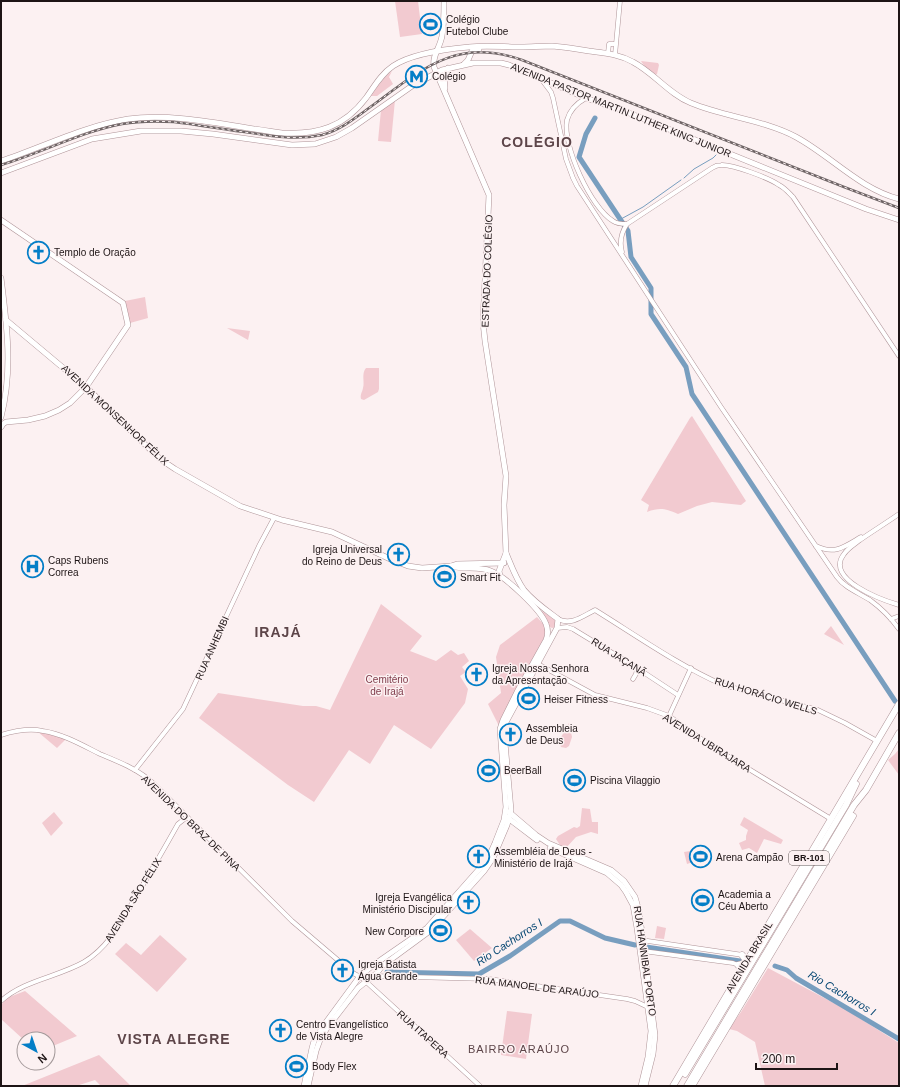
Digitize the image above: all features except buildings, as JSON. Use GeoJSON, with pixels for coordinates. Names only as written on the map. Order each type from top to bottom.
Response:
{"type":"FeatureCollection","features":[{"type":"Feature","properties":{"kind":"highway","name":"AVENIDA BRASIL"},"geometry":{"type":"LineString","coordinates":[[673,1086],[739,973],[741,964],[750,957],[899,704]]}},
{"type":"Feature","properties":{"kind":"highway","name":"AVENIDA BRASIL"},"geometry":{"type":"LineString","coordinates":[[677,1086],[846,805],[856,783],[899,712]]}},
{"type":"Feature","properties":{"kind":"highway","name":"AVENIDA BRASIL"},"geometry":{"type":"LineString","coordinates":[[687,1086],[899,733]]}},
{"type":"Feature","properties":{"kind":"highway","name":"AVENIDA BRASIL"},"geometry":{"type":"LineString","coordinates":[[693,1084],[899,738]]}},
{"type":"Feature","properties":{"kind":"highway"},"geometry":{"type":"LineString","coordinates":[[813,850],[846,805]]}},
{"type":"Feature","properties":{"kind":"highway"},"geometry":{"type":"LineString","coordinates":[[768,950],[812,886]]}},
{"type":"Feature","properties":{"kind":"highway"},"geometry":{"type":"LineString","coordinates":[[741,964],[745,959],[742,955]]}},
{"type":"Feature","properties":{"kind":"highway"},"geometry":{"type":"LineString","coordinates":[[693,1084],[700,1065]]}},
{"type":"Feature","properties":{"kind":"main road"},"geometry":{"type":"LineString","coordinates":[[444,1],[442,36],[443,43],[448,50]]}},
{"type":"Feature","properties":{"kind":"main road","name":"ESTRADA DO COLÉGIO"},"geometry":{"type":"LineString","coordinates":[[442,36],[440,47],[436,52],[433,61],[436,72],[489,195],[483,322],[506,476],[504,505],[506,553],[509,563]]}},
{"type":"Feature","properties":{"kind":"main road","name":"AVENIDA PASTOR MARTIN LUTHER KING JUNIOR"},"geometry":{"type":"LineString","coordinates":[[1,161],[88,129],[129,119],[154,117],[175,118],[299,134],[320,130],[334,125],[353,114],[384,74],[394,66],[421,55],[460,48],[485,46],[552,46],[608,53],[628,60],[642,67],[683,100],[701,107],[788,133],[806,143],[880,193],[899,199]]}},
{"type":"Feature","properties":{"kind":"main road"},"geometry":{"type":"LineString","coordinates":[[462,65],[467,62],[469,55],[473,50],[518,47]]}},
{"type":"Feature","properties":{"kind":"main road"},"geometry":{"type":"LineString","coordinates":[[460,48],[465,50],[473,62],[485,63]]}},
{"type":"Feature","properties":{"kind":"main road","name":"AVENIDA PASTOR MARTIN LUTHER KING JUNIOR"},"geometry":{"type":"LineString","coordinates":[[1,173],[92,139],[146,131],[207,133],[295,146],[315,144],[326,141],[347,131],[426,77],[436,72],[462,65],[485,63],[506,64],[586,98],[629,113],[866,209],[899,220]]}},
{"type":"Feature","properties":{"kind":"main road","name":"ESTRADA DO COLÉGIO"},"geometry":{"type":"LineString","coordinates":[[446,93],[444,78],[445,72],[448,68]]}},
{"type":"Feature","properties":{"kind":"main road"},"geometry":{"type":"LineString","coordinates":[[426,77],[435,78],[442,85]]}},
{"type":"Feature","properties":{"kind":"main road"},"geometry":{"type":"LineString","coordinates":[[1,220],[122,303],[128,326],[87,386],[92,392]]}},
{"type":"Feature","properties":{"kind":"main road"},"geometry":{"type":"LineString","coordinates":[[1,278],[3,320],[9,354],[4,418],[11,421]]}},
{"type":"Feature","properties":{"kind":"main road","name":"AVENIDA MONSENHOR FÉLIX"},"geometry":{"type":"LineString","coordinates":[[3,320],[92,392],[160,459],[240,506],[274,518],[332,532],[408,566],[422,568],[451,566],[485,569],[500,576],[534,606],[547,625]]}},
{"type":"Feature","properties":{"kind":"main road"},"geometry":{"type":"LineString","coordinates":[[80,382],[91,380]]}},
{"type":"Feature","properties":{"kind":"main road"},"geometry":{"type":"LineString","coordinates":[[1,427],[5,422],[28,420],[49,415],[70,403],[91,380]]}},
{"type":"Feature","properties":{"kind":"main road"},"geometry":{"type":"LineString","coordinates":[[1,417],[6,398]]}},
{"type":"Feature","properties":{"kind":"main road","name":"ESTRADA DO COLÉGIO"},"geometry":{"type":"LineString","coordinates":[[500,576],[499,571],[506,553]]}},
{"type":"Feature","properties":{"kind":"main road"},"geometry":{"type":"LineString","coordinates":[[308,1086],[316,1051],[324,1033],[358,988],[369,980],[382,966],[433,922],[487,859],[509,817],[500,729],[503,720],[558,628],[558,619],[540,605],[524,589],[509,563]]}},
{"type":"Feature","properties":{"kind":"main road","name":"AVENIDA MONSENHOR FÉLIX"},"geometry":{"type":"LineString","coordinates":[[451,566],[457,564],[509,563]]}},
{"type":"Feature","properties":{"kind":"main road"},"geometry":{"type":"LineString","coordinates":[[465,568],[465,566],[472,564]]}},
{"type":"Feature","properties":{"kind":"main road"},"geometry":{"type":"LineString","coordinates":[[547,625],[550,628],[558,628]]}},
{"type":"Feature","properties":{"kind":"main road"},"geometry":{"type":"LineString","coordinates":[[536,663],[546,640],[548,632],[547,625]]}},
{"type":"Feature","properties":{"kind":"main road","name":"RUA HANNIBAL PORTO"},"geometry":{"type":"LineString","coordinates":[[509,817],[546,845],[599,869],[614,878],[626,892],[633,905],[641,940]]}},
{"type":"Feature","properties":{"kind":"main road","name":"RUA HANNIBAL PORTO"},"geometry":{"type":"LineString","coordinates":[[509,817],[548,843],[601,864],[618,875],[635,897],[639,911],[651,1027],[648,1057],[641,1086]]}},
{"type":"Feature","properties":{"kind":"main road"},"geometry":{"type":"LineString","coordinates":[[304,1086],[310,1053],[314,1041],[359,978],[372,966],[416,938]]}},
{"type":"Feature","properties":{"kind":"main road"},"geometry":{"type":"LineString","coordinates":[[372,966],[379,970]]}},
{"type":"Feature","properties":{"kind":"main road","name":"RUA HANNIBAL PORTO"},"geometry":{"type":"LineString","coordinates":[[645,1086],[655,1042],[648,1005]]}},
{"type":"Feature","properties":{"kind":"street"},"geometry":{"type":"LineString","coordinates":[[615,55],[620,1]]}},
{"type":"Feature","properties":{"kind":"street"},"geometry":{"type":"LineString","coordinates":[[608,53],[609,44],[615,44]]}},
{"type":"Feature","properties":{"kind":"street"},"geometry":{"type":"LineString","coordinates":[[541,79],[548,87],[553,98],[562,144],[571,174],[577,186],[721,407],[840,581],[870,600],[891,618],[899,629]]}},
{"type":"Feature","properties":{"kind":"street"},"geometry":{"type":"LineString","coordinates":[[586,98],[572,108],[566,126],[566,138],[577,171],[591,196],[608,218],[625,225]]}},
{"type":"Feature","properties":{"kind":"street"},"geometry":{"type":"LineString","coordinates":[[624,258],[620,244],[625,225],[716,165],[733,167],[778,184],[793,198],[899,356]]}},
{"type":"Feature","properties":{"kind":"street"},"geometry":{"type":"LineString","coordinates":[[571,174],[577,171]]}},
{"type":"Feature","properties":{"kind":"street"},"geometry":{"type":"LineString","coordinates":[[577,186],[583,182]]}},
{"type":"Feature","properties":{"kind":"street"},"geometry":{"type":"LineString","coordinates":[[899,514],[850,548],[845,552],[841,559],[841,569],[846,578],[872,595],[899,605]]}},
{"type":"Feature","properties":{"kind":"street","name":"RUA ANHEMBI"},"geometry":{"type":"LineString","coordinates":[[135,770],[183,709],[259,546],[274,518]]}},
{"type":"Feature","properties":{"kind":"street"},"geometry":{"type":"LineString","coordinates":[[815,545],[829,550],[837,550],[873,531]]}},
{"type":"Feature","properties":{"kind":"street"},"geometry":{"type":"LineString","coordinates":[[881,609],[887,601]]}},
{"type":"Feature","properties":{"kind":"street","name":"RUA HORÁCIO WELLS"},"geometry":{"type":"LineString","coordinates":[[574,621],[595,610],[664,653],[723,685],[818,710],[877,741]]}},
{"type":"Feature","properties":{"kind":"street"},"geometry":{"type":"LineString","coordinates":[[891,618],[899,616]]}},
{"type":"Feature","properties":{"kind":"street"},"geometry":{"type":"LineString","coordinates":[[558,619],[570,626]]}},
{"type":"Feature","properties":{"kind":"street"},"geometry":{"type":"LineString","coordinates":[[570,626],[574,621]]}},
{"type":"Feature","properties":{"kind":"street"},"geometry":{"type":"LineString","coordinates":[[558,628],[570,626],[574,621]]}},
{"type":"Feature","properties":{"kind":"street","name":"RUA JAÇANÃ"},"geometry":{"type":"LineString","coordinates":[[570,626],[678,695]]}},
{"type":"Feature","properties":{"kind":"street","name":"AVENIDA UBIRAJARA"},"geometry":{"type":"LineString","coordinates":[[536,663],[595,695],[647,708],[669,716],[711,746],[831,819]]}},
{"type":"Feature","properties":{"kind":"street"},"geometry":{"type":"LineString","coordinates":[[633,679],[637,668]]}},
{"type":"Feature","properties":{"kind":"street"},"geometry":{"type":"LineString","coordinates":[[669,716],[691,668]]}},
{"type":"Feature","properties":{"kind":"street","name":"AVENIDA DO BRAZ DE PINA"},"geometry":{"type":"LineString","coordinates":[[1,735],[19,731],[41,730],[49,732],[68,738],[135,770],[153,783],[292,921],[359,978],[369,980]]}},
{"type":"Feature","properties":{"kind":"street","name":"AVENIDA SÃO FÉLIX"},"geometry":{"type":"LineString","coordinates":[[1,1001],[10,994],[27,985],[84,962],[103,947],[117,929],[178,824],[187,817]]}},
{"type":"Feature","properties":{"kind":"street"},"geometry":{"type":"LineString","coordinates":[[641,940],[750,957]]}},
{"type":"Feature","properties":{"kind":"street"},"geometry":{"type":"LineString","coordinates":[[642,951],[741,964]]}},
{"type":"Feature","properties":{"kind":"street"},"geometry":{"type":"LineString","coordinates":[[379,970],[383,976]]}},
{"type":"Feature","properties":{"kind":"street","name":"RUA MANOEL DE ARAÚJO"},"geometry":{"type":"LineString","coordinates":[[369,980],[383,976],[489,979],[628,999],[648,1005]]}},
{"type":"Feature","properties":{"kind":"street","name":"RUA ITAPERA"},"geometry":{"type":"LineString","coordinates":[[369,980],[480,1086]]}},
{"type":"Feature","properties":{"kind":"green space"},"geometry":{"type":"Polygon","coordinates":[[[395,1],[418,1],[422,34],[400,37],[395,1]]]}},
{"type":"Feature","properties":{"kind":"green space"},"geometry":{"type":"Polygon","coordinates":[[[641,61],[658,63],[657,74],[655,75],[645,67],[641,61]]]}},
{"type":"Feature","properties":{"kind":"green space"},"geometry":{"type":"Polygon","coordinates":[[[392,71],[389,77],[393,84],[377,96],[370,96],[385,77],[392,71]]]}},
{"type":"Feature","properties":{"kind":"green space"},"geometry":{"type":"Polygon","coordinates":[[[395,100],[391,142],[378,141],[381,110],[395,100]]]}},
{"type":"Feature","properties":{"kind":"green space"},"geometry":{"type":"Polygon","coordinates":[[[145,297],[148,318],[130,323],[125,301],[145,297]]]}},
{"type":"Feature","properties":{"kind":"green space"},"geometry":{"type":"Polygon","coordinates":[[[227,328],[250,331],[248,340],[227,328]]]}},
{"type":"Feature","properties":{"kind":"green space"},"geometry":{"type":"Polygon","coordinates":[[[366,368],[379,368],[379,389],[378,392],[364,400],[361,399],[361,396],[366,368]]]}},
{"type":"Feature","properties":{"kind":"green space"},"geometry":{"type":"Polygon","coordinates":[[[692,416],[746,501],[741,505],[712,502],[697,506],[678,514],[663,509],[647,512],[649,505],[641,500],[692,416]]]}},
{"type":"Feature","properties":{"kind":"green space","name":"Cemitério de Irajá"},"geometry":{"type":"Polygon","coordinates":[[[381,604],[422,636],[410,651],[436,661],[451,650],[458,655],[464,653],[469,661],[462,667],[466,672],[460,676],[468,689],[465,703],[431,749],[394,725],[370,764],[349,750],[314,802],[288,785],[199,718],[218,693],[303,706],[316,706],[330,710],[381,604]]]}},
{"type":"Feature","properties":{"kind":"green space"},"geometry":{"type":"Polygon","coordinates":[[[542,611],[558,622],[557,627],[552,628],[548,626],[541,613],[542,611]]]}},
{"type":"Feature","properties":{"kind":"green space"},"geometry":{"type":"Polygon","coordinates":[[[537,617],[545,626],[547,637],[500,728],[488,704],[501,693],[496,657],[500,645],[537,617]]]}},
{"type":"Feature","properties":{"kind":"green space"},"geometry":{"type":"Polygon","coordinates":[[[831,626],[844,645],[824,634],[831,626]]]}},
{"type":"Feature","properties":{"kind":"green space"},"geometry":{"type":"Polygon","coordinates":[[[569,723],[572,737],[569,746],[566,748],[561,747],[559,741],[569,723]]]}},
{"type":"Feature","properties":{"kind":"green space"},"geometry":{"type":"Polygon","coordinates":[[[38,732],[46,732],[66,739],[57,748],[38,732]]]}},
{"type":"Feature","properties":{"kind":"green space"},"geometry":{"type":"Polygon","coordinates":[[[899,749],[899,775],[888,760],[899,749]]]}},
{"type":"Feature","properties":{"kind":"green space","name":"BeerBall"},"geometry":{"type":"Polygon","coordinates":[[[497,764],[498,774],[480,775],[479,766],[497,764]]]}},
{"type":"Feature","properties":{"kind":"green space"},"geometry":{"type":"Polygon","coordinates":[[[582,808],[590,809],[592,822],[598,822],[598,834],[591,832],[576,837],[566,848],[560,845],[556,839],[558,836],[574,827],[577,828],[580,826],[582,808]]]}},
{"type":"Feature","properties":{"kind":"green space"},"geometry":{"type":"Polygon","coordinates":[[[54,812],[63,823],[51,836],[42,823],[54,812]]]}},
{"type":"Feature","properties":{"kind":"green space"},"geometry":{"type":"Polygon","coordinates":[[[744,817],[783,840],[781,844],[764,839],[757,853],[749,848],[742,850],[739,843],[746,840],[748,830],[740,825],[744,817]]]}},
{"type":"Feature","properties":{"kind":"green space","name":"Arena Campão"},"geometry":{"type":"Polygon","coordinates":[[[707,849],[711,861],[703,863],[702,868],[694,866],[693,862],[687,864],[684,852],[690,851],[691,853],[707,849]]]}},
{"type":"Feature","properties":{"kind":"green space"},"geometry":{"type":"Polygon","coordinates":[[[657,926],[666,928],[664,939],[655,938],[657,926]]]}},
{"type":"Feature","properties":{"kind":"green space"},"geometry":{"type":"Polygon","coordinates":[[[470,929],[492,948],[474,961],[456,940],[470,929]]]}},
{"type":"Feature","properties":{"kind":"green space"},"geometry":{"type":"Polygon","coordinates":[[[160,935],[187,959],[157,992],[115,954],[126,943],[141,955],[160,935]]]}},
{"type":"Feature","properties":{"kind":"green space"},"geometry":{"type":"Polygon","coordinates":[[[768,968],[845,1009],[899,1043],[899,1086],[765,1086],[755,1042],[737,1031],[729,1029],[768,968]]]}},
{"type":"Feature","properties":{"kind":"green space"},"geometry":{"type":"Polygon","coordinates":[[[25,991],[77,1036],[56,1045],[56,1031],[16,1031],[16,1033],[1,1019],[1,1005],[7,998],[25,991]]]}},
{"type":"Feature","properties":{"kind":"green space"},"geometry":{"type":"Polygon","coordinates":[[[507,1011],[532,1014],[526,1059],[501,1055],[507,1011]]]}},
{"type":"Feature","properties":{"kind":"green space"},"geometry":{"type":"Polygon","coordinates":[[[99,1055],[131,1086],[101,1086],[95,1080],[76,1086],[22,1086],[99,1055]]]}},
{"type":"Feature","properties":{"kind":"waterway"},"geometry":{"type":"LineString","coordinates":[[595,118],[586,134],[579,157],[628,231],[631,257],[651,288],[651,314],[686,367],[692,394],[895,701]]}},
{"type":"Feature","properties":{"kind":"waterway"},"geometry":{"type":"LineString","coordinates":[[684,178],[694,169],[716,155]]}},
{"type":"Feature","properties":{"kind":"waterway"},"geometry":{"type":"LineString","coordinates":[[621,219],[643,207],[681,180]]}},
{"type":"Feature","properties":{"kind":"waterway","name":"Rio Cachorros I"},"geometry":{"type":"LineString","coordinates":[[387,972],[479,974],[510,956],[560,921],[570,921],[605,938],[635,945]]}},
{"type":"Feature","properties":{"kind":"waterway","name":"Rio Cachorros I"},"geometry":{"type":"LineString","coordinates":[[646,947],[740,961]]}},
{"type":"Feature","properties":{"kind":"waterway","name":"Rio Cachorros I"},"geometry":{"type":"LineString","coordinates":[[775,966],[787,970],[796,978],[899,1039]]}},
{"type":"Feature","properties":{"kind":"railway"},"geometry":{"type":"LineString","coordinates":[[1,165],[91,132],[135,122],[174,122],[269,136],[313,137],[322,135],[347,124],[422,70],[440,61],[458,55],[477,52],[498,54],[522,60],[899,208]]}},
{"type":"Feature","properties":{"kind":"place","name":"Colégio Futebol Clube"},"geometry":{"type":"Point","coordinates":[430,25]}},
{"type":"Feature","properties":{"kind":"place","name":"Colégio"},"geometry":{"type":"Point","coordinates":[416,76]}},
{"type":"Feature","properties":{"kind":"place","name":"Templo de Oração"},"geometry":{"type":"Point","coordinates":[39,252]}},
{"type":"Feature","properties":{"kind":"place","name":"Igreja Universal do Reino de Deus"},"geometry":{"type":"Point","coordinates":[398,555]}},
{"type":"Feature","properties":{"kind":"place","name":"Caps Rubens Correa"},"geometry":{"type":"Point","coordinates":[33,566]}},
{"type":"Feature","properties":{"kind":"place","name":"Smart Fit"},"geometry":{"type":"Point","coordinates":[445,577]}},
{"type":"Feature","properties":{"kind":"place","name":"Igreja Nossa Senhora da Apresentação"},"geometry":{"type":"Point","coordinates":[476,674]}},
{"type":"Feature","properties":{"kind":"place","name":"Heiser Fitness"},"geometry":{"type":"Point","coordinates":[529,699]}},
{"type":"Feature","properties":{"kind":"place","name":"Assembleia de Deus"},"geometry":{"type":"Point","coordinates":[511,734]}},
{"type":"Feature","properties":{"kind":"place","name":"BeerBall"},"geometry":{"type":"Point","coordinates":[488,770]}},
{"type":"Feature","properties":{"kind":"place","name":"Piscina Vilaggio"},"geometry":{"type":"Point","coordinates":[575,780]}},
{"type":"Feature","properties":{"kind":"place","name":"Assembléia de Deus - Ministério de Irajá"},"geometry":{"type":"Point","coordinates":[479,857]}},
{"type":"Feature","properties":{"kind":"place","name":"Arena Campão"},"geometry":{"type":"Point","coordinates":[701,857]}},
{"type":"Feature","properties":{"kind":"place","name":"Academia a Céu Aberto"},"geometry":{"type":"Point","coordinates":[702,900]}},
{"type":"Feature","properties":{"kind":"place","name":"Igreja Evangélica Ministério Discipular"},"geometry":{"type":"Point","coordinates":[468,903]}},
{"type":"Feature","properties":{"kind":"place","name":"New Corpore"},"geometry":{"type":"Point","coordinates":[440,931]}},
{"type":"Feature","properties":{"kind":"place","name":"Igreja Batista Água Grande"},"geometry":{"type":"Point","coordinates":[342,970]}},
{"type":"Feature","properties":{"kind":"place","name":"Centro Evangelístico de Vista Alegre"},"geometry":{"type":"Point","coordinates":[280,1030]}},
{"type":"Feature","properties":{"kind":"place","name":"Body Flex"},"geometry":{"type":"Point","coordinates":[297,1066]}},
{"type":"Feature","properties":{"kind":"district","name":"COLÉGIO"},"geometry":{"type":"Point","coordinates":[537,142]}},
{"type":"Feature","properties":{"kind":"district","name":"IRAJÁ"},"geometry":{"type":"Point","coordinates":[278,632]}},
{"type":"Feature","properties":{"kind":"district","name":"VISTA ALEGRE"},"geometry":{"type":"Point","coordinates":[174,1039]}},
{"type":"Feature","properties":{"kind":"district","name":"BAIRRO ARAÚJO"},"geometry":{"type":"Point","coordinates":[519,1049]}}]}
